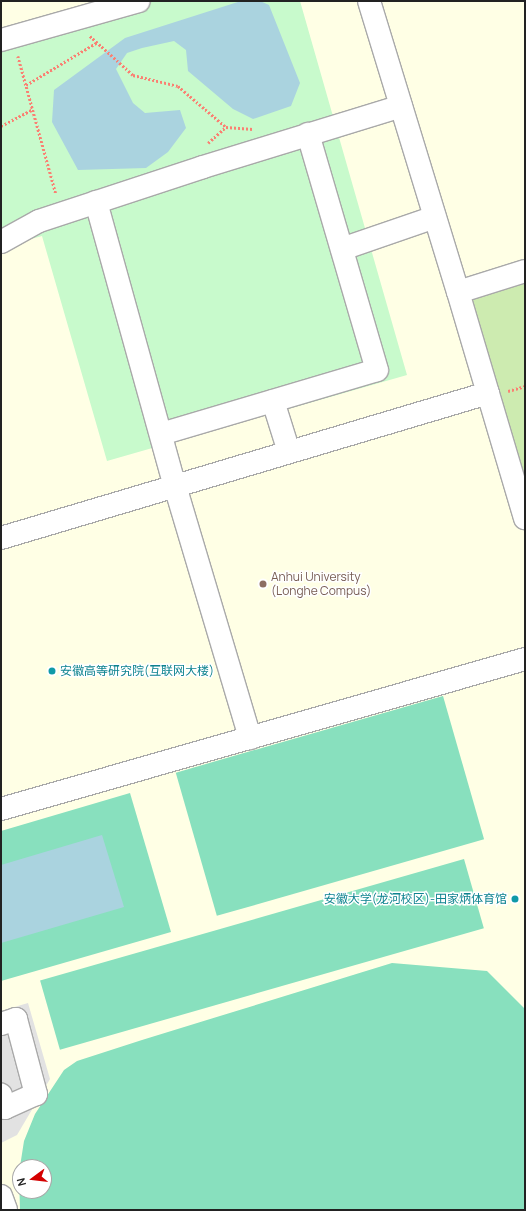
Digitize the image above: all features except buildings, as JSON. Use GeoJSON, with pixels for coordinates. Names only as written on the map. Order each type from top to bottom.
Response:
{"type":"FeatureCollection","features":[{"type":"Feature","properties":{"kind":"lane"},"geometry":{"type":"LineString","coordinates":[[7,38],[139,1]]}},
{"type":"Feature","properties":{"kind":"lane"},"geometry":{"type":"LineString","coordinates":[[369,1],[525,518]]}},
{"type":"Feature","properties":{"kind":"lane"},"geometry":{"type":"LineString","coordinates":[[1,242],[39,221],[308,134],[401,106]]}},
{"type":"Feature","properties":{"kind":"lane"},"geometry":{"type":"LineString","coordinates":[[161,434],[376,370],[308,134]]}},
{"type":"Feature","properties":{"kind":"lane"},"geometry":{"type":"LineString","coordinates":[[96,202],[175,486],[250,738]]}},
{"type":"Feature","properties":{"kind":"lane"},"geometry":{"type":"LineString","coordinates":[[342,249],[435,217]]}},
{"type":"Feature","properties":{"kind":"lane"},"geometry":{"type":"LineString","coordinates":[[458,292],[525,271]]}},
{"type":"Feature","properties":{"kind":"lane"},"geometry":{"type":"LineString","coordinates":[[1,538],[488,393]]}},
{"type":"Feature","properties":{"kind":"lane"},"geometry":{"type":"LineString","coordinates":[[273,401],[289,452]]}},
{"type":"Feature","properties":{"kind":"lane"},"geometry":{"type":"LineString","coordinates":[[1,810],[525,659]]}},
{"type":"Feature","properties":{"kind":"lane"},"geometry":{"type":"LineString","coordinates":[[1,1024],[16,1019],[36,1094],[5,1108],[1,1095]]}},
{"type":"Feature","properties":{"kind":"lane"},"geometry":{"type":"LineString","coordinates":[[1,1196],[6,1210]]}},
{"type":"Feature","properties":{"kind":"path"},"geometry":{"type":"LineString","coordinates":[[76,19],[96,43],[133,75],[178,86],[226,127]]}},
{"type":"Feature","properties":{"kind":"path"},"geometry":{"type":"LineString","coordinates":[[7,38],[26,85],[62,214]]}},
{"type":"Feature","properties":{"kind":"path"},"geometry":{"type":"LineString","coordinates":[[26,85],[96,43]]}},
{"type":"Feature","properties":{"kind":"path"},"geometry":{"type":"LineString","coordinates":[[1,126],[33,109]]}},
{"type":"Feature","properties":{"kind":"shaded area","name":"Anhui University (Longhe Compus)"},"geometry":{"type":"Polygon","coordinates":[[[1,1],[525,1],[525,1210],[6,1210],[1,1196],[1,1]]]}},
{"type":"Feature","properties":{"kind":"shaded area"},"geometry":{"type":"Polygon","coordinates":[[[28,1003],[50,1079],[17,1135],[1,1143],[1,1011],[28,1003]]]}},
{"type":"Feature","properties":{"kind":"green space"},"geometry":{"type":"Polygon","coordinates":[[[105,1],[300,1],[407,375],[107,461],[42,236],[1,247],[1,31],[105,1]]]}},
{"type":"Feature","properties":{"kind":"green space"},"geometry":{"type":"Polygon","coordinates":[[[525,283],[525,479],[471,299],[525,283]]]}},
{"type":"Feature","properties":{"kind":"green space"},"geometry":{"type":"Polygon","coordinates":[[[443,696],[484,839],[217,916],[176,773],[443,696]]]}},
{"type":"Feature","properties":{"kind":"green space"},"geometry":{"type":"Polygon","coordinates":[[[130,793],[171,932],[1,981],[1,831],[130,793]]]}},
{"type":"Feature","properties":{"kind":"green space"},"geometry":{"type":"Polygon","coordinates":[[[464,859],[484,928],[60,1050],[40,981],[464,859]]]}},
{"type":"Feature","properties":{"kind":"green space"},"geometry":{"type":"Polygon","coordinates":[[[392,963],[487,971],[525,1009],[525,1210],[20,1210],[20,1199],[52,1199],[52,1159],[21,1159],[24,1141],[35,1114],[64,1070],[77,1061],[392,963]]]}},
{"type":"Feature","properties":{"kind":"water"},"geometry":{"type":"Polygon","coordinates":[[[241,1],[260,1],[269,5],[300,83],[291,106],[253,119],[233,109],[188,71],[186,50],[174,41],[142,48],[127,53],[116,69],[133,103],[145,113],[180,110],[186,128],[168,152],[146,168],[78,170],[52,122],[54,90],[125,38],[241,1]]]}},
{"type":"Feature","properties":{"kind":"water"},"geometry":{"type":"Polygon","coordinates":[[[102,835],[124,907],[1,943],[1,865],[102,835]]]}},
{"type":"Feature","properties":{"kind":"place","name":"Anhui University (Longhe Compus)"},"geometry":{"type":"Point","coordinates":[263,584]}},
{"type":"Feature","properties":{"kind":"place","name":"安徽高等研究院(互联网大楼)"},"geometry":{"type":"Point","coordinates":[52,671]}},
{"type":"Feature","properties":{"kind":"place","name":"安徽大学(龙河校区)-田家炳体育馆"},"geometry":{"type":"Point","coordinates":[515,899]}}]}
